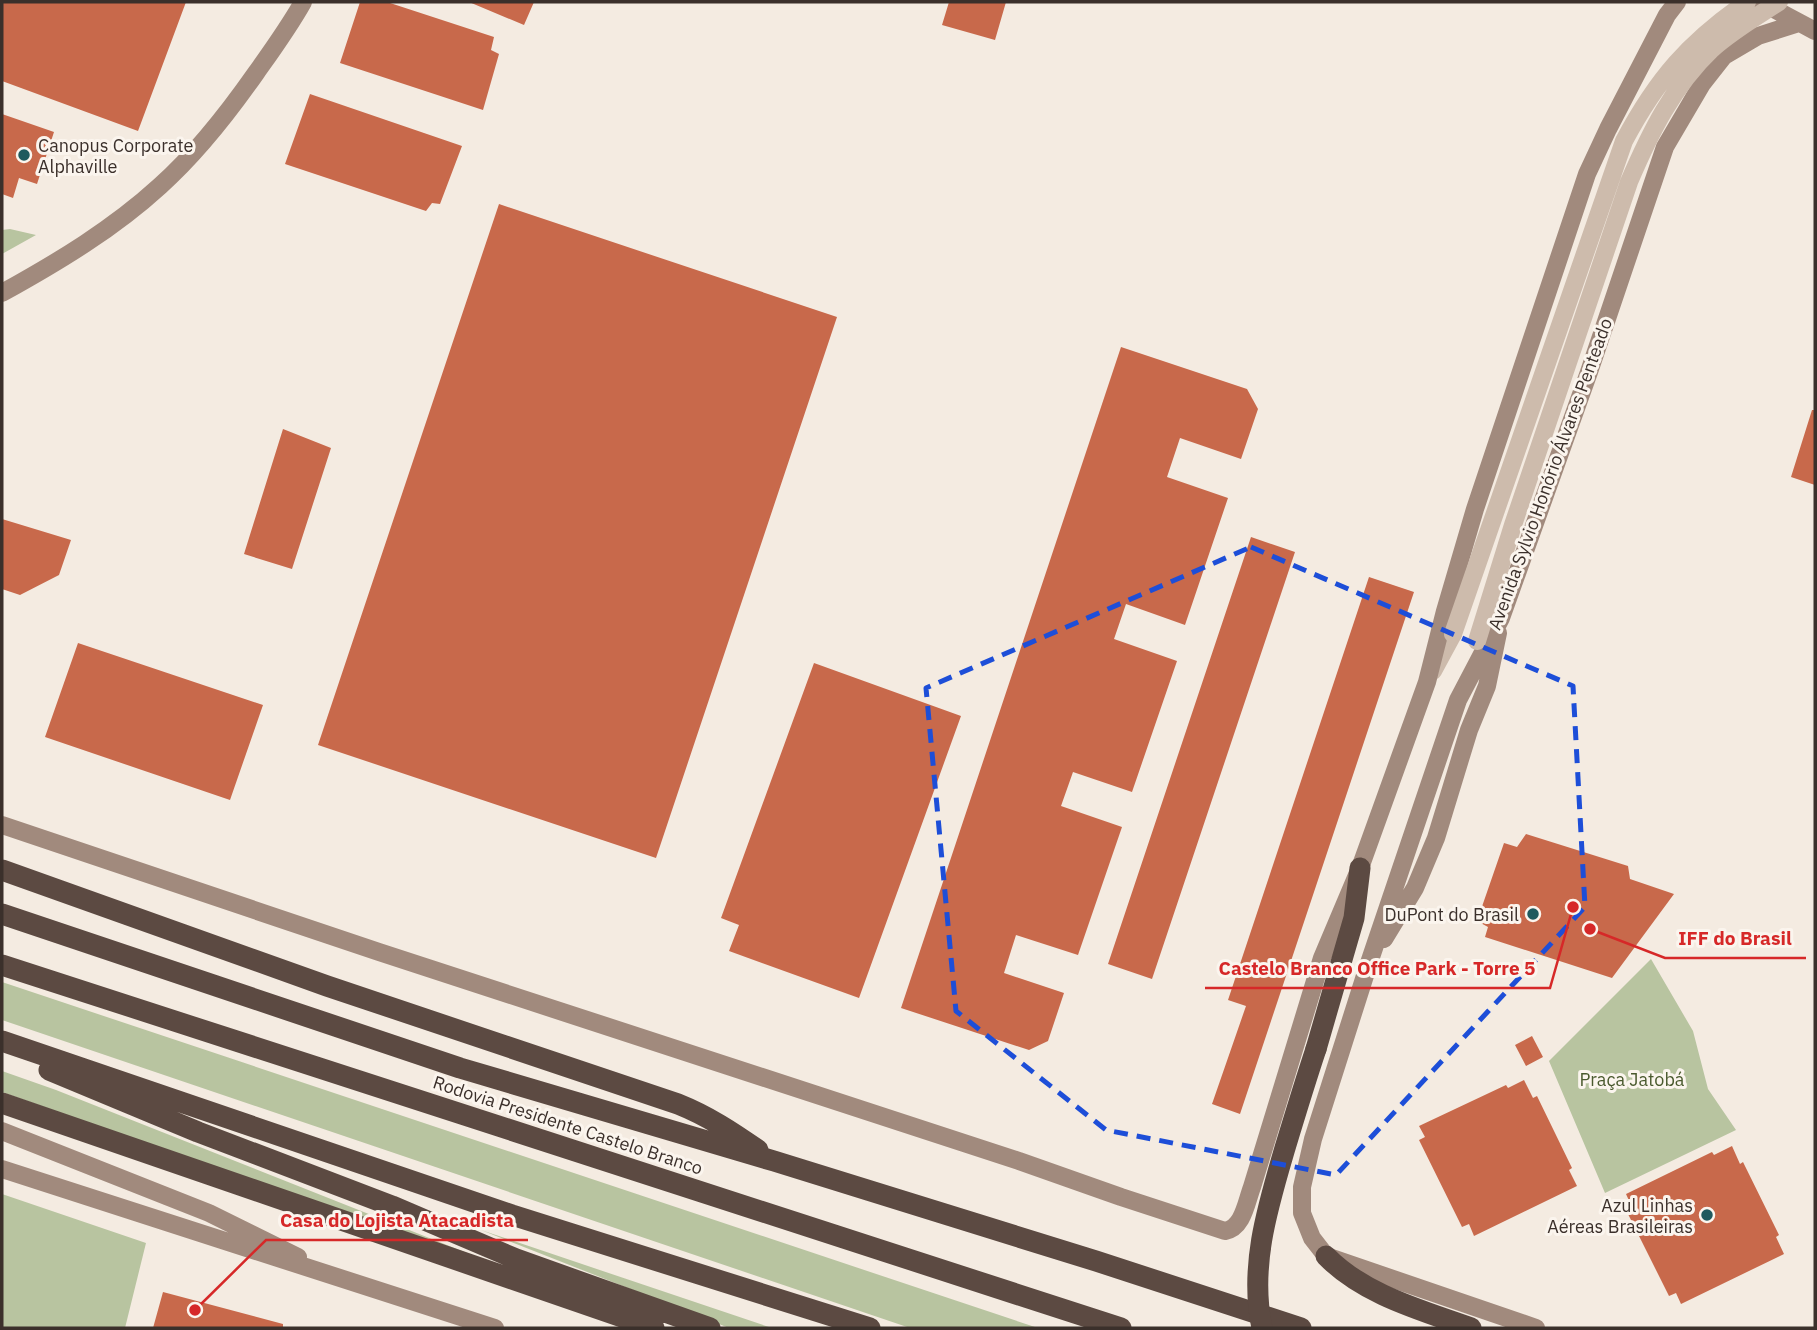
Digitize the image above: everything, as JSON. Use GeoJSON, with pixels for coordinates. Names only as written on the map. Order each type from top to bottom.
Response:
{"type":"FeatureCollection","features":[{"type":"Feature","properties":{"kind":"highway"},"geometry":{"type":"LineString","coordinates":[[1262,1328],[1259,1313],[1259,1259],[1264,1220],[1354,918],[1360,868]]}},
{"type":"Feature","properties":{"kind":"highway"},"geometry":{"type":"LineString","coordinates":[[2,870],[327,986],[678,1104],[723,1125],[774,1161]]}},
{"type":"Feature","properties":{"kind":"highway"},"geometry":{"type":"LineString","coordinates":[[2,914],[460,1068],[774,1161],[1301,1328]]}},
{"type":"Feature","properties":{"kind":"highway","name":"Rodovia Presidente Castelo Branco"},"geometry":{"type":"LineString","coordinates":[[2,965],[1121,1328]]}},
{"type":"Feature","properties":{"kind":"highway"},"geometry":{"type":"LineString","coordinates":[[2,1041],[512,1215],[870,1328]]}},
{"type":"Feature","properties":{"kind":"highway"},"geometry":{"type":"LineString","coordinates":[[2,1050],[108,1096],[392,1206],[516,1259],[710,1328]]}},
{"type":"Feature","properties":{"kind":"highway"},"geometry":{"type":"LineString","coordinates":[[2,1105],[654,1328]]}},
{"type":"Feature","properties":{"kind":"highway"},"geometry":{"type":"LineString","coordinates":[[1326,1256],[1339,1269],[1369,1288],[1471,1328]]}},
{"type":"Feature","properties":{"kind":"street"},"geometry":{"type":"LineString","coordinates":[[2,293],[76,251],[169,178],[236,101],[291,24],[303,2]]}},
{"type":"Feature","properties":{"kind":"street"},"geometry":{"type":"LineString","coordinates":[[2,825],[1226,1231],[1234,1229],[1239,1224],[1322,958],[1360,868],[1427,682],[1475,509],[1587,174],[1667,15],[1677,2]]}},
{"type":"Feature","properties":{"kind":"street"},"geometry":{"type":"LineString","coordinates":[[1427,682],[1453,634],[1624,141],[1677,60],[1716,23],[1747,2]]}},
{"type":"Feature","properties":{"kind":"street"},"geometry":{"type":"LineString","coordinates":[[1760,2],[1807,27]]}},
{"type":"Feature","properties":{"kind":"street"},"geometry":{"type":"LineString","coordinates":[[1458,700],[1625,195],[1648,139],[1687,77],[1713,48],[1779,2]]}},
{"type":"Feature","properties":{"kind":"street","name":"Avenida Sylvio Honório Álvares Penteado"},"geometry":{"type":"LineString","coordinates":[[1326,1256],[1307,1228],[1302,1213],[1302,1187],[1312,1139],[1458,700],[1501,618],[1589,372],[1658,164],[1677,123],[1702,84],[1724,57],[1758,36],[1807,27]]}},
{"type":"Feature","properties":{"kind":"street"},"geometry":{"type":"LineString","coordinates":[[1603,140],[1658,164]]}},
{"type":"Feature","properties":{"kind":"street"},"geometry":{"type":"LineString","coordinates":[[1369,963],[1415,888],[1436,838],[1469,730],[1487,686],[1501,618]]}},
{"type":"Feature","properties":{"kind":"street"},"geometry":{"type":"LineString","coordinates":[[2,1131],[209,1213],[358,1286]]}},
{"type":"Feature","properties":{"kind":"street"},"geometry":{"type":"LineString","coordinates":[[2,1169],[495,1328]]}},
{"type":"Feature","properties":{"kind":"street"},"geometry":{"type":"LineString","coordinates":[[1326,1256],[1536,1328]]}},
{"type":"Feature","properties":{"kind":"highlighted area"},"geometry":{"type":"Polygon","coordinates":[[[1251,547],[1573,686],[1585,907],[1336,1175],[1106,1130],[956,1011],[926,688],[1251,547]]]}},
{"type":"Feature","properties":{"kind":"green space"},"geometry":{"type":"Polygon","coordinates":[[[10,229],[36,235],[2,254],[2,230],[10,229]]]}},
{"type":"Feature","properties":{"kind":"green space","name":"Praça Jatobá"},"geometry":{"type":"Polygon","coordinates":[[[1651,959],[1693,1031],[1708,1089],[1736,1130],[1605,1193],[1549,1061],[1651,959]]]}},
{"type":"Feature","properties":{"kind":"green space"},"geometry":{"type":"Polygon","coordinates":[[[2,982],[1038,1328],[910,1328],[2,1020],[2,982]]]}},
{"type":"Feature","properties":{"kind":"green space"},"geometry":{"type":"Polygon","coordinates":[[[2,1071],[56,1090],[573,1295],[2,1092],[2,1071]]]}},
{"type":"Feature","properties":{"kind":"green space"},"geometry":{"type":"Polygon","coordinates":[[[2,1194],[146,1243],[125,1328],[2,1328],[2,1194]]]}},
{"type":"Feature","properties":{"kind":"green space"},"geometry":{"type":"Polygon","coordinates":[[[481,1230],[772,1328],[729,1328],[481,1230]]]}},
{"type":"Feature","properties":{"kind":"building"},"geometry":{"type":"Polygon","coordinates":[[[2,2],[186,2],[138,131],[2,81],[2,2]]]}},
{"type":"Feature","properties":{"kind":"building"},"geometry":{"type":"Polygon","coordinates":[[[360,2],[387,2],[494,37],[491,50],[499,54],[483,110],[340,63],[360,2]]]}},
{"type":"Feature","properties":{"kind":"building"},"geometry":{"type":"Polygon","coordinates":[[[469,2],[534,2],[524,25],[469,2]]]}},
{"type":"Feature","properties":{"kind":"building"},"geometry":{"type":"Polygon","coordinates":[[[949,2],[1006,2],[995,40],[942,25],[949,2]]]}},
{"type":"Feature","properties":{"kind":"building"},"geometry":{"type":"Polygon","coordinates":[[[310,94],[462,146],[440,204],[432,203],[426,211],[285,164],[310,94]]]}},
{"type":"Feature","properties":{"kind":"building","name":"Canopus Corporate Alphaville"},"geometry":{"type":"Polygon","coordinates":[[[2,114],[54,132],[37,184],[19,178],[13,198],[2,194],[2,114]]]}},
{"type":"Feature","properties":{"kind":"building"},"geometry":{"type":"Polygon","coordinates":[[[499,204],[837,317],[656,858],[318,745],[499,204]]]}},
{"type":"Feature","properties":{"kind":"building"},"geometry":{"type":"Polygon","coordinates":[[[1121,347],[1247,389],[1258,409],[1241,459],[1180,438],[1167,477],[1228,498],[1185,625],[1126,604],[1114,639],[1177,661],[1132,792],[1073,772],[1061,806],[1122,827],[1078,955],[1016,935],[1004,973],[1064,993],[1048,1041],[1029,1050],[901,1008],[1121,347]]]}},
{"type":"Feature","properties":{"kind":"building"},"geometry":{"type":"Polygon","coordinates":[[[1812,410],[1815,410],[1815,485],[1791,477],[1812,410]]]}},
{"type":"Feature","properties":{"kind":"building"},"geometry":{"type":"Polygon","coordinates":[[[283,429],[331,448],[292,569],[244,554],[283,429]]]}},
{"type":"Feature","properties":{"kind":"building"},"geometry":{"type":"Polygon","coordinates":[[[2,519],[71,540],[59,575],[20,595],[2,589],[2,519]]]}},
{"type":"Feature","properties":{"kind":"building"},"geometry":{"type":"Polygon","coordinates":[[[1251,537],[1295,552],[1152,979],[1108,964],[1251,537]]]}},
{"type":"Feature","properties":{"kind":"building"},"geometry":{"type":"Polygon","coordinates":[[[1369,577],[1414,592],[1240,1114],[1212,1104],[1246,1006],[1228,1000],[1369,577]]]}},
{"type":"Feature","properties":{"kind":"building"},"geometry":{"type":"Polygon","coordinates":[[[78,643],[263,705],[230,800],[45,737],[78,643]]]}},
{"type":"Feature","properties":{"kind":"building"},"geometry":{"type":"Polygon","coordinates":[[[814,663],[961,716],[859,998],[729,951],[739,925],[721,918],[814,663]]]}},
{"type":"Feature","properties":{"kind":"building"},"geometry":{"type":"Polygon","coordinates":[[[1526,834],[1628,866],[1630,879],[1674,894],[1612,978],[1485,937],[1488,927],[1477,921],[1504,843],[1517,847],[1526,834]]]}},
{"type":"Feature","properties":{"kind":"building"},"geometry":{"type":"Polygon","coordinates":[[[1532,1036],[1543,1057],[1526,1066],[1515,1045],[1532,1036]]]}},
{"type":"Feature","properties":{"kind":"building"},"geometry":{"type":"Polygon","coordinates":[[[1524,1080],[1533,1098],[1537,1096],[1572,1168],[1569,1170],[1577,1186],[1474,1236],[1469,1224],[1462,1227],[1419,1140],[1425,1137],[1419,1126],[1506,1085],[1508,1088],[1524,1080]]]}},
{"type":"Feature","properties":{"kind":"building"},"geometry":{"type":"Polygon","coordinates":[[[1732,1146],[1740,1164],[1743,1162],[1779,1235],[1776,1237],[1784,1254],[1681,1304],[1676,1293],[1669,1296],[1625,1208],[1631,1205],[1626,1194],[1712,1152],[1714,1155],[1732,1146]]]}},
{"type":"Feature","properties":{"kind":"building"},"geometry":{"type":"Polygon","coordinates":[[[163,1292],[283,1324],[283,1328],[153,1328],[163,1292]]]}},
{"type":"Feature","properties":{"kind":"place","name":"Canopus Corporate Alphaville"},"geometry":{"type":"Point","coordinates":[24,155]}},
{"type":"Feature","properties":{"kind":"place","name":"Castelo Branco Office Park - Torre 5"},"geometry":{"type":"Point","coordinates":[1573,907]}},
{"type":"Feature","properties":{"kind":"place","name":"DuPont do Brasil"},"geometry":{"type":"Point","coordinates":[1533,914]}},
{"type":"Feature","properties":{"kind":"place","name":"IFF do Brasil"},"geometry":{"type":"Point","coordinates":[1590,929]}},
{"type":"Feature","properties":{"kind":"place","name":"Azul Linhas Aéreas Brasileiras"},"geometry":{"type":"Point","coordinates":[1707,1215]}},
{"type":"Feature","properties":{"kind":"place","name":"Casa do Lojista Atacadista"},"geometry":{"type":"Point","coordinates":[195,1310]}}]}
